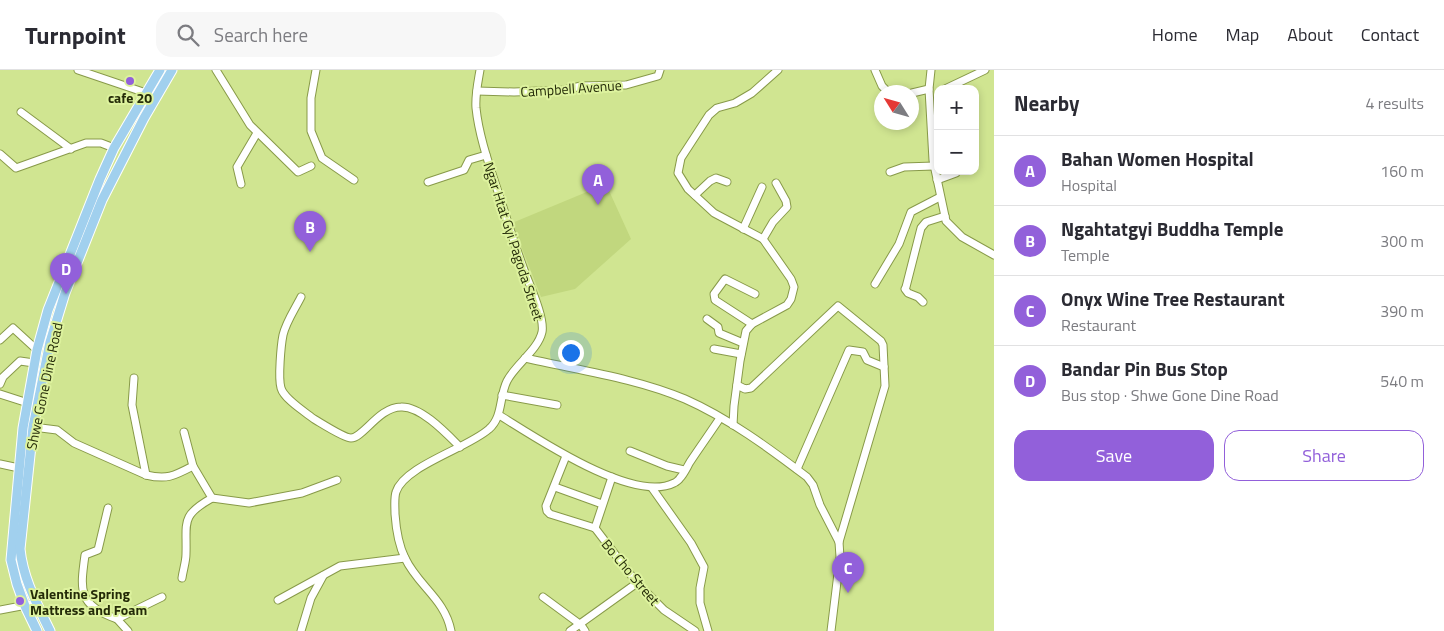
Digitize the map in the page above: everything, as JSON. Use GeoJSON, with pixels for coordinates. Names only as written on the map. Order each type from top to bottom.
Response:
{"type":"FeatureCollection","features":[{"type":"Feature","properties":{"kind":"main road","name":"Shwe Gone Dine Road"},"geometry":{"type":"LineString","coordinates":[[37,631],[25,606],[11,560],[26,403],[34,363],[48,310],[114,148],[160,70]]}},
{"type":"Feature","properties":{"kind":"main road","name":"Shwe Gone Dine Road"},"geometry":{"type":"LineString","coordinates":[[50,631],[21,566],[20,549],[33,427],[50,342],[65,293],[102,200],[144,118],[172,70]]}},
{"type":"Feature","properties":{"kind":"street"},"geometry":{"type":"LineString","coordinates":[[78,70],[146,93]]}},
{"type":"Feature","properties":{"kind":"street"},"geometry":{"type":"LineString","coordinates":[[216,70],[246,120],[257,132],[298,172],[311,166]]}},
{"type":"Feature","properties":{"kind":"street"},"geometry":{"type":"LineString","coordinates":[[316,70],[311,98],[311,131],[322,158],[354,180]]}},
{"type":"Feature","properties":{"kind":"street","name":"Ngar Htat Gyi Pagoda Street"},"geometry":{"type":"LineString","coordinates":[[480,70],[476,106],[486,155],[538,310],[542,331],[540,337],[525,358],[514,370],[502,395],[499,415]]}},
{"type":"Feature","properties":{"kind":"street","name":"Campbell Avenue"},"geometry":{"type":"LineString","coordinates":[[477,91],[564,90],[581,86],[626,85],[658,76],[660,70]]}},
{"type":"Feature","properties":{"kind":"street"},"geometry":{"type":"LineString","coordinates":[[733,425],[741,354],[746,331],[752,324],[787,305],[792,299],[794,287],[791,279],[763,239],[714,213],[688,189],[678,173],[681,158],[709,116],[717,108],[736,103],[752,93],[778,70]]}},
{"type":"Feature","properties":{"kind":"street"},"geometry":{"type":"LineString","coordinates":[[875,70],[882,85]]}},
{"type":"Feature","properties":{"kind":"street"},"geometry":{"type":"LineString","coordinates":[[890,172],[904,167],[934,166],[929,93],[931,70]]}},
{"type":"Feature","properties":{"kind":"street"},"geometry":{"type":"LineString","coordinates":[[953,85],[985,70]]}},
{"type":"Feature","properties":{"kind":"street"},"geometry":{"type":"LineString","coordinates":[[919,93],[934,92]]}},
{"type":"Feature","properties":{"kind":"street"},"geometry":{"type":"LineString","coordinates":[[21,112],[71,149]]}},
{"type":"Feature","properties":{"kind":"street"},"geometry":{"type":"LineString","coordinates":[[241,184],[237,167],[257,132]]}},
{"type":"Feature","properties":{"kind":"street"},"geometry":{"type":"LineString","coordinates":[[0,154],[16,168],[86,143],[101,143],[114,148]]}},
{"type":"Feature","properties":{"kind":"street"},"geometry":{"type":"LineString","coordinates":[[428,182],[464,170],[468,160],[486,155]]}},
{"type":"Feature","properties":{"kind":"street"},"geometry":{"type":"LineString","coordinates":[[936,175],[946,221],[962,237],[994,255]]}},
{"type":"Feature","properties":{"kind":"street"},"geometry":{"type":"LineString","coordinates":[[937,180],[949,175]]}},
{"type":"Feature","properties":{"kind":"street"},"geometry":{"type":"LineString","coordinates":[[695,195],[716,178],[727,182]]}},
{"type":"Feature","properties":{"kind":"street"},"geometry":{"type":"LineString","coordinates":[[763,239],[787,206],[776,184]]}},
{"type":"Feature","properties":{"kind":"street"},"geometry":{"type":"LineString","coordinates":[[743,228],[762,187]]}},
{"type":"Feature","properties":{"kind":"street"},"geometry":{"type":"LineString","coordinates":[[876,284],[899,244],[911,212],[940,198]]}},
{"type":"Feature","properties":{"kind":"street"},"geometry":{"type":"LineString","coordinates":[[923,302],[918,296],[908,294],[906,287],[921,228],[926,222],[945,216]]}},
{"type":"Feature","properties":{"kind":"street"},"geometry":{"type":"LineString","coordinates":[[752,324],[715,300],[714,294],[725,279],[755,294]]}},
{"type":"Feature","properties":{"kind":"street"},"geometry":{"type":"LineString","coordinates":[[301,297],[284,334],[280,368],[281,388],[286,396],[320,422],[348,438],[356,437],[386,411],[402,406],[418,411],[460,447]]}},
{"type":"Feature","properties":{"kind":"street"},"geometry":{"type":"LineString","coordinates":[[737,385],[745,389],[751,388],[838,306],[883,344],[885,386],[839,542],[840,557],[831,631]]}},
{"type":"Feature","properties":{"kind":"street"},"geometry":{"type":"LineString","coordinates":[[707,319],[718,327],[719,333],[743,343]]}},
{"type":"Feature","properties":{"kind":"street"},"geometry":{"type":"LineString","coordinates":[[0,340],[12,328],[37,350]]}},
{"type":"Feature","properties":{"kind":"street"},"geometry":{"type":"LineString","coordinates":[[714,349],[741,354]]}},
{"type":"Feature","properties":{"kind":"street"},"geometry":{"type":"LineString","coordinates":[[797,470],[849,350],[861,351],[870,361],[884,367]]}},
{"type":"Feature","properties":{"kind":"street"},"geometry":{"type":"LineString","coordinates":[[525,358],[651,388],[684,399],[733,425],[807,477],[813,485],[820,505],[839,542]]}},
{"type":"Feature","properties":{"kind":"street"},"geometry":{"type":"LineString","coordinates":[[0,384],[3,378],[20,361],[34,363]]}},
{"type":"Feature","properties":{"kind":"street"},"geometry":{"type":"LineString","coordinates":[[134,378],[132,405],[146,475]]}},
{"type":"Feature","properties":{"kind":"street"},"geometry":{"type":"LineString","coordinates":[[0,394],[37,406]]}},
{"type":"Feature","properties":{"kind":"street"},"geometry":{"type":"LineString","coordinates":[[502,395],[557,405]]}},
{"type":"Feature","properties":{"kind":"street"},"geometry":{"type":"LineString","coordinates":[[451,631],[446,612],[405,558],[395,515],[396,490],[410,475],[479,437],[490,429],[499,415],[566,456],[598,472],[652,488],[675,483],[681,478],[684,470],[720,418]]}},
{"type":"Feature","properties":{"kind":"street"},"geometry":{"type":"LineString","coordinates":[[33,427],[57,430],[74,443],[146,475],[157,478],[173,477],[193,466]]}},
{"type":"Feature","properties":{"kind":"street"},"geometry":{"type":"LineString","coordinates":[[184,432],[193,466],[212,498]]}},
{"type":"Feature","properties":{"kind":"street"},"geometry":{"type":"LineString","coordinates":[[630,451],[666,466],[684,470]]}},
{"type":"Feature","properties":{"kind":"street"},"geometry":{"type":"LineString","coordinates":[[566,456],[546,506],[550,514],[595,528],[612,476]]}},
{"type":"Feature","properties":{"kind":"street"},"geometry":{"type":"LineString","coordinates":[[0,464],[19,468]]}},
{"type":"Feature","properties":{"kind":"street"},"geometry":{"type":"LineString","coordinates":[[182,578],[186,556],[185,531],[188,517],[197,507],[212,498],[249,503],[302,493],[337,480]]}},
{"type":"Feature","properties":{"kind":"street"},"geometry":{"type":"LineString","coordinates":[[555,487],[602,504]]}},
{"type":"Feature","properties":{"kind":"street"},"geometry":{"type":"LineString","coordinates":[[652,488],[691,543],[704,567],[700,588],[700,603],[708,631]]}},
{"type":"Feature","properties":{"kind":"street"},"geometry":{"type":"LineString","coordinates":[[108,508],[98,550],[85,555],[81,584],[83,594],[89,603],[105,615],[117,619],[128,631]]}},
{"type":"Feature","properties":{"kind":"street","name":"Bo Cho Street"},"geometry":{"type":"LineString","coordinates":[[595,528],[636,583],[664,610],[695,631]]}},
{"type":"Feature","properties":{"kind":"street"},"geometry":{"type":"LineString","coordinates":[[278,600],[340,566],[405,558]]}},
{"type":"Feature","properties":{"kind":"street"},"geometry":{"type":"LineString","coordinates":[[300,631],[311,598],[324,574]]}},
{"type":"Feature","properties":{"kind":"street"},"geometry":{"type":"LineString","coordinates":[[570,631],[583,628],[636,583]]}},
{"type":"Feature","properties":{"kind":"street"},"geometry":{"type":"LineString","coordinates":[[117,619],[162,597]]}},
{"type":"Feature","properties":{"kind":"street"},"geometry":{"type":"LineString","coordinates":[[543,597],[583,628]]}},
{"type":"Feature","properties":{"kind":"street"},"geometry":{"type":"LineString","coordinates":[[0,610],[37,603]]}},
{"type":"Feature","properties":{"kind":"shaded area"},"geometry":{"type":"Polygon","coordinates":[[[606,184],[631,239],[575,289],[541,297],[512,223],[606,184]]]}},
{"type":"Feature","properties":{"kind":"place","name":"cafe 20"},"geometry":{"type":"Point","coordinates":[130,81]}},
{"type":"Feature","properties":{"kind":"place","name":"Bahan Women Hospital"},"geometry":{"type":"Point","coordinates":[598,205]}},
{"type":"Feature","properties":{"kind":"place","name":"Ngahtatgyi Buddha Temple"},"geometry":{"type":"Point","coordinates":[310,252]}},
{"type":"Feature","properties":{"kind":"place","name":"Bandar Pin Bus Stop"},"geometry":{"type":"Point","coordinates":[66,294]}},
{"type":"Feature","properties":{"kind":"place","name":"Onyx Wine Tree Restaurant"},"geometry":{"type":"Point","coordinates":[848,593]}},
{"type":"Feature","properties":{"kind":"place","name":"Valentine Spring Mattress and Foam"},"geometry":{"type":"Point","coordinates":[20,601]}}]}
